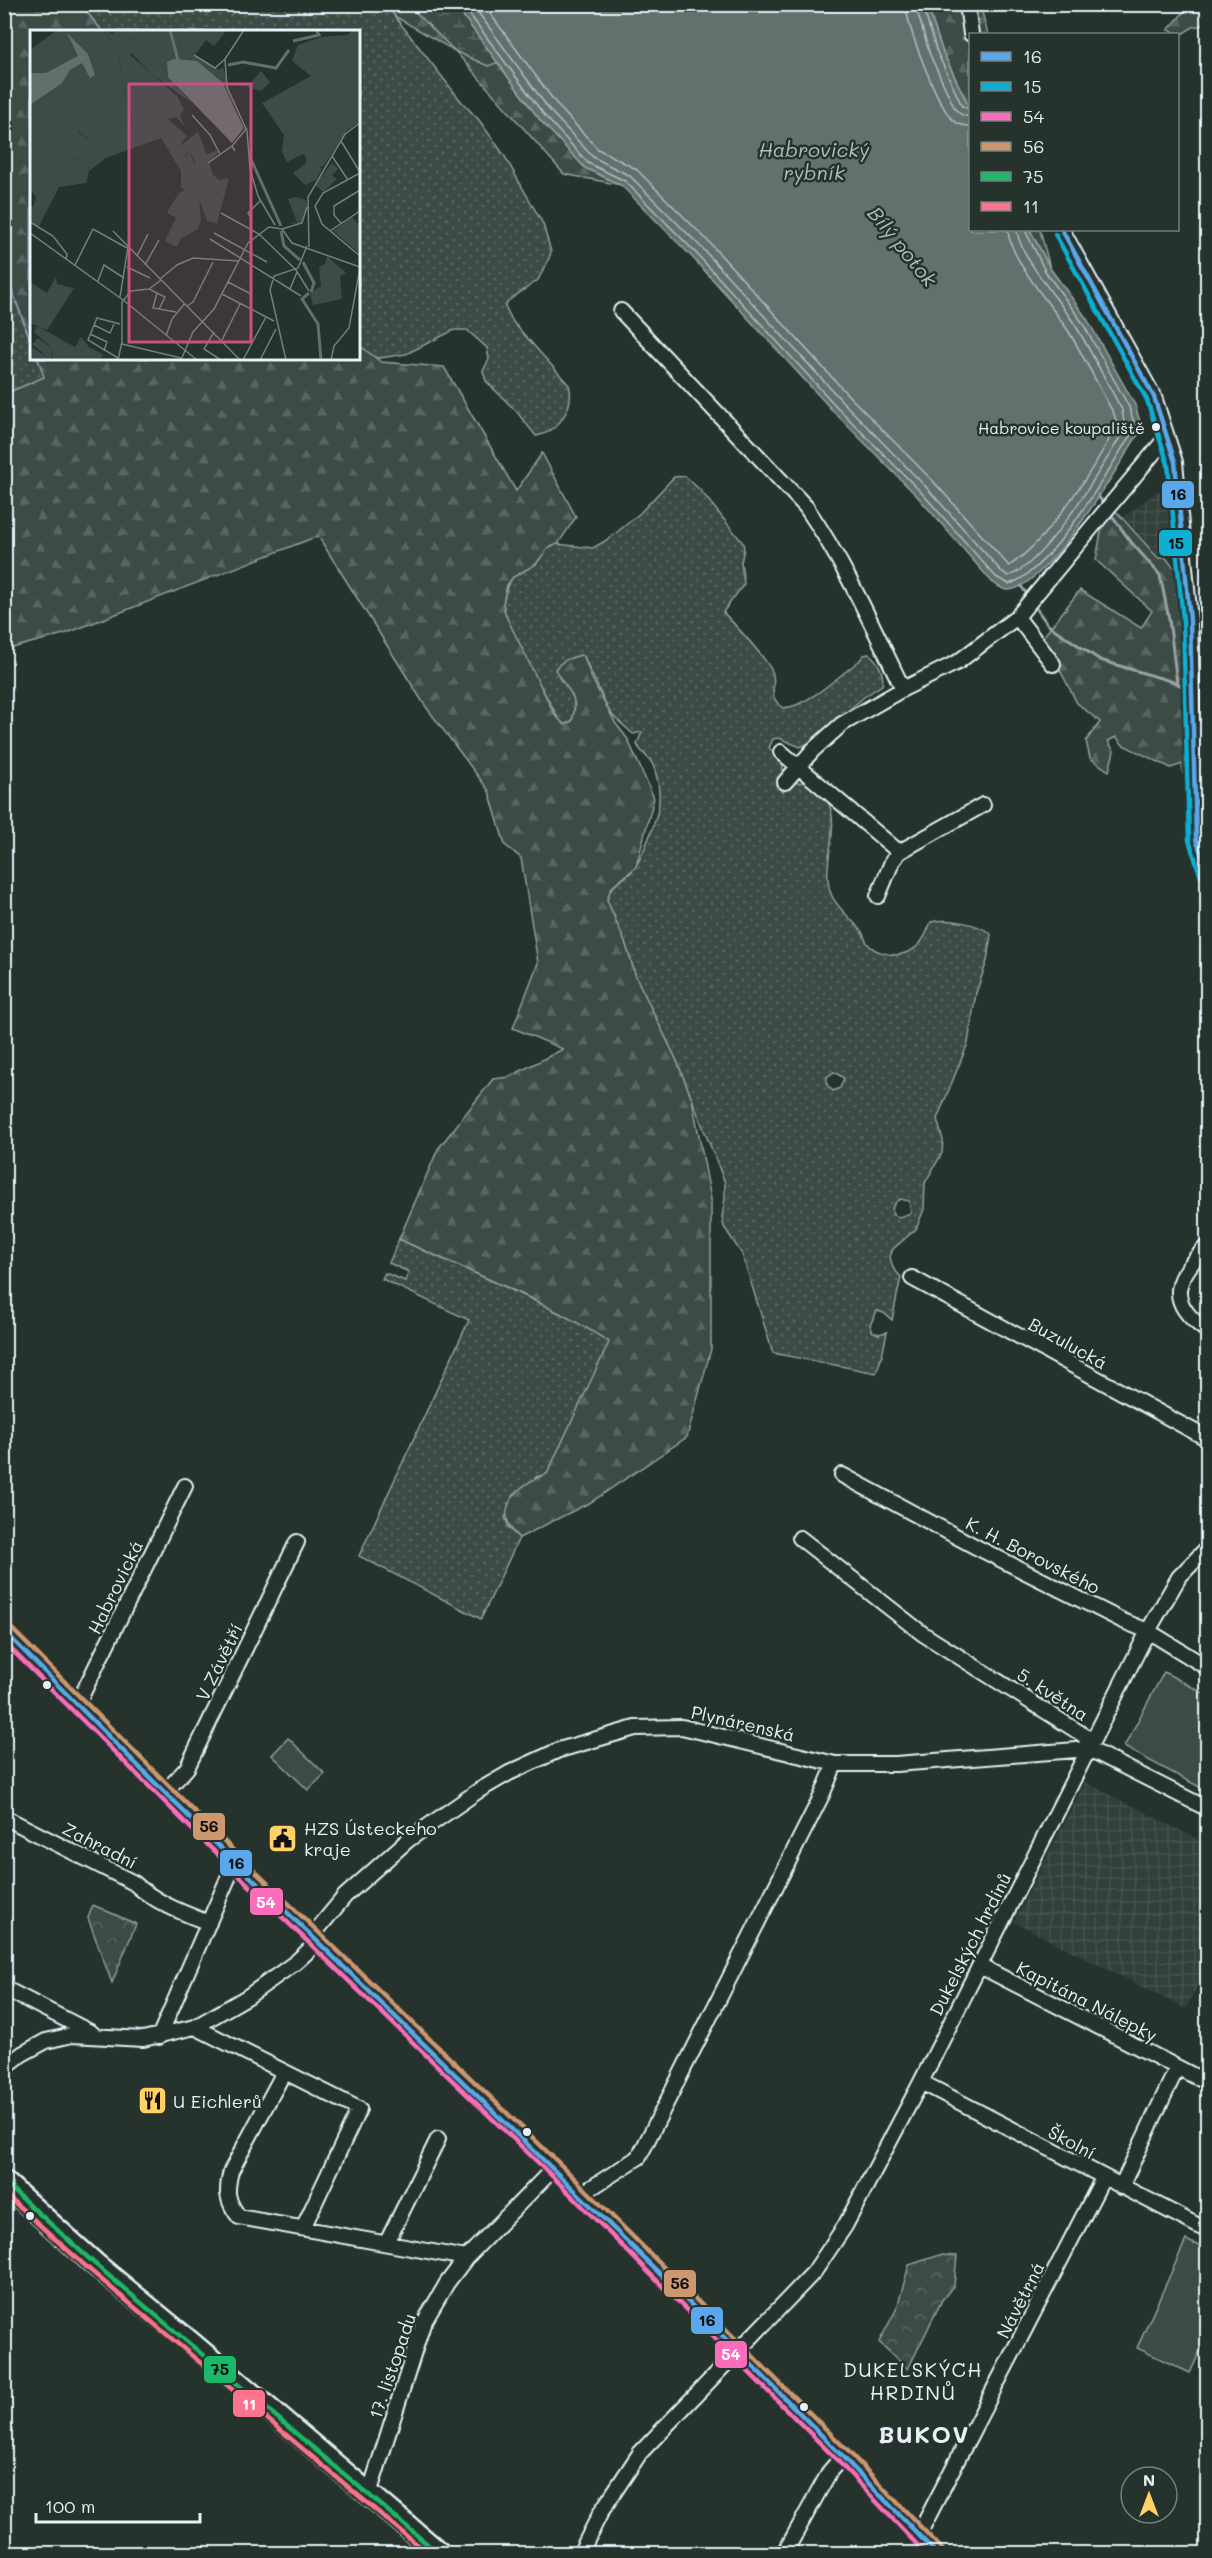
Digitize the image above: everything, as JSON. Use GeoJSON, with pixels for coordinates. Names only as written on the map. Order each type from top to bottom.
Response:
{"type":"FeatureCollection","features":[{"type":"Feature","properties":{"kind":"main road"},"geometry":{"type":"LineString","coordinates":[[4,2182],[94,2264],[440,2553]]}},
{"type":"Feature","properties":{"kind":"street"},"geometry":{"type":"LineString","coordinates":[[968,4],[970,33]]}},
{"type":"Feature","properties":{"kind":"street"},"geometry":{"type":"LineString","coordinates":[[1063,231],[1154,397],[1175,462],[1190,620],[1196,839],[1208,875]]}},
{"type":"Feature","properties":{"kind":"street"},"geometry":{"type":"LineString","coordinates":[[621,311],[806,507],[826,536],[850,580],[903,689]]}},
{"type":"Feature","properties":{"kind":"street"},"geometry":{"type":"LineString","coordinates":[[785,782],[798,766],[842,724],[903,689],[958,662],[1017,617],[1166,438]]}},
{"type":"Feature","properties":{"kind":"street"},"geometry":{"type":"LineString","coordinates":[[1017,617],[1053,664]]}},
{"type":"Feature","properties":{"kind":"street"},"geometry":{"type":"LineString","coordinates":[[781,752],[899,852]]}},
{"type":"Feature","properties":{"kind":"street"},"geometry":{"type":"LineString","coordinates":[[878,896],[892,862],[899,852],[983,805]]}},
{"type":"Feature","properties":{"kind":"street"},"geometry":{"type":"LineString","coordinates":[[1206,1330],[1191,1320],[1178,1300],[1181,1276],[1208,1245]]}},
{"type":"Feature","properties":{"kind":"street","name":"Buzulucká"},"geometry":{"type":"LineString","coordinates":[[912,1278],[1208,1439]]}},
{"type":"Feature","properties":{"kind":"street","name":"K. H. Borovského"},"geometry":{"type":"LineString","coordinates":[[842,1475],[978,1548],[1123,1621],[1148,1631],[1208,1668]]}},
{"type":"Feature","properties":{"kind":"street","name":"Habrovická"},"geometry":{"type":"LineString","coordinates":[[77,1705],[185,1486]]}},
{"type":"Feature","properties":{"kind":"street","name":"5. května"},"geometry":{"type":"LineString","coordinates":[[800,1538],[923,1634],[1085,1736],[1089,1749]]}},
{"type":"Feature","properties":{"kind":"street","name":"V Závětří"},"geometry":{"type":"LineString","coordinates":[[165,1792],[187,1768],[297,1542]]}},
{"type":"Feature","properties":{"kind":"street","name":"5. května"},"geometry":{"type":"LineString","coordinates":[[1089,1749],[1148,1631],[1179,1577],[1208,1547]]}},
{"type":"Feature","properties":{"kind":"street"},"geometry":{"type":"LineString","coordinates":[[4,1631],[235,1862],[554,2168],[937,2553]]}},
{"type":"Feature","properties":{"kind":"street","name":"Plynárenská"},"geometry":{"type":"LineString","coordinates":[[4,2068],[22,2054],[46,2041],[72,2035],[143,2039],[195,2027],[247,1997],[296,1962],[345,1896],[408,1840],[478,1791],[509,1773],[559,1750],[612,1733],[635,1728],[682,1727],[835,1764],[896,1764],[1089,1749]]}},
{"type":"Feature","properties":{"kind":"street"},"geometry":{"type":"LineString","coordinates":[[1089,1749],[1208,1809]]}},
{"type":"Feature","properties":{"kind":"street","name":"Dukelských hrdinů"},"geometry":{"type":"LineString","coordinates":[[580,2553],[601,2512],[640,2453],[738,2353],[820,2263],[845,2226],[921,2082],[1089,1749]]}},
{"type":"Feature","properties":{"kind":"street"},"geometry":{"type":"LineString","coordinates":[[580,2194],[639,2157],[822,1795],[835,1764]]}},
{"type":"Feature","properties":{"kind":"street","name":"Zahradní"},"geometry":{"type":"LineString","coordinates":[[4,1817],[134,1883],[149,1896],[166,1906],[209,1923]]}},
{"type":"Feature","properties":{"kind":"street"},"geometry":{"type":"LineString","coordinates":[[159,2037],[235,1862]]}},
{"type":"Feature","properties":{"kind":"street","name":"Kapitána Nálepky"},"geometry":{"type":"LineString","coordinates":[[980,1966],[1206,2082]]}},
{"type":"Feature","properties":{"kind":"street","name":"Plynárenská"},"geometry":{"type":"LineString","coordinates":[[4,1988],[97,2036]]}},
{"type":"Feature","properties":{"kind":"street"},"geometry":{"type":"LineString","coordinates":[[195,2027],[359,2109],[303,2228]]}},
{"type":"Feature","properties":{"kind":"street"},"geometry":{"type":"LineString","coordinates":[[1121,2187],[1177,2068]]}},
{"type":"Feature","properties":{"kind":"street"},"geometry":{"type":"LineString","coordinates":[[284,2072],[231,2171],[227,2187],[230,2205],[239,2217],[466,2258]]}},
{"type":"Feature","properties":{"kind":"street","name":"Školní"},"geometry":{"type":"LineString","coordinates":[[921,2082],[1208,2231]]}},
{"type":"Feature","properties":{"kind":"street"},"geometry":{"type":"LineString","coordinates":[[387,2242],[438,2139]]}},
{"type":"Feature","properties":{"kind":"street","name":"17. listopadu"},"geometry":{"type":"LineString","coordinates":[[369,2493],[423,2324],[447,2283],[466,2258],[554,2168]]}},
{"type":"Feature","properties":{"kind":"street","name":"Návětrná"},"geometry":{"type":"LineString","coordinates":[[919,2534],[1103,2178]]}},
{"type":"Feature","properties":{"kind":"street"},"geometry":{"type":"LineString","coordinates":[[784,2553],[830,2471],[843,2456]]}},
{"type":"Feature","properties":{"kind":"shaded area"},"geometry":{"type":"Polygon","coordinates":[[[1158,491],[1166,492],[1173,545],[1167,553],[1157,556],[1124,517],[1158,491]]]}},
{"type":"Feature","properties":{"kind":"shaded area"},"geometry":{"type":"Polygon","coordinates":[[[1085,1782],[1207,1844],[1207,1966],[1186,2009],[1014,1922],[1085,1782]]]}},
{"type":"Feature","properties":{"kind":"green space"},"geometry":{"type":"Polygon","coordinates":[[[5,4],[81,5],[101,30],[30,30],[30,339],[5,270],[5,4]]]}},
{"type":"Feature","properties":{"kind":"green space"},"geometry":{"type":"Polygon","coordinates":[[[81,5],[386,5],[461,101],[479,120],[504,155],[543,224],[551,252],[549,258],[538,280],[508,301],[505,306],[513,322],[569,385],[570,401],[558,424],[544,434],[536,436],[516,411],[486,381],[483,371],[489,359],[487,348],[467,330],[454,330],[406,354],[380,358],[373,357],[360,346],[360,30],[101,30],[81,5]]]}},
{"type":"Feature","properties":{"kind":"green space"},"geometry":{"type":"Polygon","coordinates":[[[386,5],[455,5],[540,120],[585,168],[621,185],[564,174],[455,51],[396,17],[386,5]]]}},
{"type":"Feature","properties":{"kind":"green space"},"geometry":{"type":"Polygon","coordinates":[[[408,5],[455,5],[499,62],[488,66],[455,51],[408,5]]]}},
{"type":"Feature","properties":{"kind":"green space"},"geometry":{"type":"Polygon","coordinates":[[[927,5],[980,5],[988,33],[969,33],[969,107],[942,50],[927,5]]]}},
{"type":"Feature","properties":{"kind":"green space"},"geometry":{"type":"Polygon","coordinates":[[[1190,5],[1207,5],[1207,24],[1193,27],[1182,34],[1168,30],[1190,5]]]}},
{"type":"Feature","properties":{"kind":"green space"},"geometry":{"type":"Polygon","coordinates":[[[1031,231],[1040,231],[1050,268],[1031,231]]]}},
{"type":"Feature","properties":{"kind":"green space"},"geometry":{"type":"Polygon","coordinates":[[[4,270],[30,339],[30,360],[38,360],[45,377],[5,394],[4,270]]]}},
{"type":"Feature","properties":{"kind":"green space"},"geometry":{"type":"Polygon","coordinates":[[[360,346],[381,362],[444,367],[516,491],[542,453],[576,517],[558,544],[548,548],[536,564],[513,577],[507,585],[503,603],[505,614],[555,715],[565,725],[572,721],[575,704],[571,693],[555,669],[560,663],[570,658],[581,655],[584,657],[592,679],[616,724],[627,738],[654,798],[636,867],[611,888],[607,900],[626,945],[636,977],[676,1059],[692,1099],[711,1199],[711,1349],[687,1437],[591,1502],[519,1538],[507,1518],[507,1508],[511,1499],[526,1484],[547,1474],[609,1342],[559,1312],[399,1239],[438,1149],[493,1079],[509,1077],[563,1049],[513,1028],[538,963],[521,858],[505,845],[489,791],[424,704],[318,536],[67,633],[5,650],[5,394],[44,377],[38,360],[360,360],[360,346]]]}},
{"type":"Feature","properties":{"kind":"green space"},"geometry":{"type":"Polygon","coordinates":[[[685,476],[701,491],[743,543],[741,562],[744,584],[723,612],[751,642],[770,668],[774,680],[773,692],[778,704],[783,708],[792,707],[812,697],[864,655],[869,654],[880,668],[882,685],[864,697],[811,742],[800,747],[779,738],[773,739],[769,748],[783,766],[782,775],[776,786],[783,792],[793,783],[807,782],[822,793],[830,805],[832,835],[828,882],[835,901],[862,932],[868,944],[884,953],[898,955],[918,946],[931,922],[963,922],[991,934],[987,961],[976,993],[968,1043],[937,1119],[943,1140],[942,1153],[925,1183],[924,1209],[916,1229],[893,1249],[890,1257],[893,1268],[901,1277],[892,1320],[884,1313],[877,1311],[870,1325],[873,1332],[879,1334],[887,1332],[876,1373],[773,1353],[742,1254],[724,1227],[722,1217],[725,1183],[676,1059],[636,977],[626,945],[607,900],[612,888],[630,873],[643,853],[659,806],[657,776],[653,765],[637,744],[642,732],[633,734],[614,717],[584,657],[559,678],[571,693],[574,703],[572,721],[565,725],[560,721],[523,654],[505,614],[503,603],[507,586],[513,577],[536,564],[548,548],[556,544],[593,548],[610,538],[640,513],[674,477],[685,476]],[[834,1072],[827,1077],[827,1085],[833,1091],[840,1088],[844,1078],[834,1072]],[[900,1199],[892,1208],[893,1215],[899,1217],[911,1213],[909,1201],[900,1199]]]}},
{"type":"Feature","properties":{"kind":"green space"},"geometry":{"type":"Polygon","coordinates":[[[1115,510],[1158,558],[1166,558],[1175,569],[1181,617],[1183,774],[1182,764],[1171,768],[1123,745],[1116,737],[1108,741],[1114,751],[1109,771],[1090,758],[1086,741],[1100,722],[1077,703],[1043,637],[1080,590],[1141,628],[1152,611],[1096,560],[1102,526],[1115,510]]]}},
{"type":"Feature","properties":{"kind":"green space"},"geometry":{"type":"Polygon","coordinates":[[[399,1239],[533,1300],[610,1342],[547,1474],[536,1477],[505,1517],[509,1528],[519,1538],[481,1619],[359,1556],[469,1320],[382,1279],[385,1273],[405,1281],[409,1272],[389,1263],[399,1239]]]}},
{"type":"Feature","properties":{"kind":"green space"},"geometry":{"type":"Polygon","coordinates":[[[1164,1672],[1207,1695],[1207,1791],[1124,1747],[1164,1672]]]}},
{"type":"Feature","properties":{"kind":"green space"},"geometry":{"type":"Polygon","coordinates":[[[288,1738],[325,1774],[308,1790],[272,1755],[288,1738]]]}},
{"type":"Feature","properties":{"kind":"green space"},"geometry":{"type":"Polygon","coordinates":[[[93,1905],[136,1924],[112,1983],[88,1918],[93,1905]]]}},
{"type":"Feature","properties":{"kind":"green space"},"geometry":{"type":"Polygon","coordinates":[[[1186,2240],[1208,2250],[1207,2336],[1190,2373],[1137,2348],[1186,2240]]]}},
{"type":"Feature","properties":{"kind":"green space"},"geometry":{"type":"Polygon","coordinates":[[[940,2255],[957,2256],[954,2285],[942,2300],[908,2369],[879,2342],[897,2308],[909,2265],[940,2255]]]}},
{"type":"Feature","properties":{"kind":"water","name":"Habrovický rybník"},"geometry":{"type":"Polygon","coordinates":[[[455,5],[927,5],[942,50],[969,107],[969,231],[1031,231],[1050,268],[1087,319],[1135,405],[1140,422],[1139,433],[1099,497],[1061,548],[1042,569],[1024,584],[1008,590],[1002,588],[992,582],[917,496],[832,410],[692,257],[621,185],[585,168],[540,120],[455,5]]]}},
{"type":"Feature","properties":{"kind":"waterway","name":"Bílý potok"},"geometry":{"type":"LineString","coordinates":[[1098,495],[1102,502]]}},
{"type":"Feature","properties":{"kind":"waterway","name":"Bílý potok"},"geometry":{"type":"LineString","coordinates":[[1113,517],[1160,575],[1169,619],[1177,683],[1185,689]]}},
{"type":"Feature","properties":{"kind":"waterway"},"geometry":{"type":"LineString","coordinates":[[1021,586],[1026,593]]}},
{"type":"Feature","properties":{"kind":"waterway"},"geometry":{"type":"LineString","coordinates":[[1036,608],[1048,625],[1100,660],[1177,683]]}},
{"type":"Feature","properties":{"kind":"waterway","name":"Bílý potok"},"geometry":{"type":"LineString","coordinates":[[1200,714],[1208,726]]}},
{"type":"Feature","properties":{"kind":"transit line","name":"16"},"geometry":{"type":"LineString","coordinates":[[1063,231],[1154,397],[1175,462],[1190,620],[1196,839],[1208,873]]}},
{"type":"Feature","properties":{"kind":"transit line","name":"15"},"geometry":{"type":"LineString","coordinates":[[1055,234],[1147,400],[1168,464],[1183,620],[1189,840],[1201,877]]}},
{"type":"Feature","properties":{"kind":"transit line","name":"56"},"geometry":{"type":"LineString","coordinates":[[9,1626],[240,1857],[559,2163],[848,2451],[942,2549]]}},
{"type":"Feature","properties":{"kind":"transit line","name":"16"},"geometry":{"type":"LineString","coordinates":[[4,1631],[237,1864],[765,2378],[937,2554]]}},
{"type":"Feature","properties":{"kind":"transit line","name":"54"},"geometry":{"type":"LineString","coordinates":[[4,1642],[230,1867],[549,2173],[838,2461],[926,2554]]}},
{"type":"Feature","properties":{"kind":"transit line","name":"75"},"geometry":{"type":"LineString","coordinates":[[4,2182],[95,2264],[439,2554]]}},
{"type":"Feature","properties":{"kind":"transit line","name":"11"},"geometry":{"type":"LineString","coordinates":[[4,2193],[90,2270],[428,2554]]}},
{"type":"Feature","properties":{"kind":"place","name":"Habrovice koupaliště"},"geometry":{"type":"Point","coordinates":[1156,427]}},
{"type":"Feature","properties":{"kind":"place","name":"HZS Ústeckeho kraje"},"geometry":{"type":"Point","coordinates":[283,1838]}},
{"type":"Feature","properties":{"kind":"place","name":"U Eichlerů"},"geometry":{"type":"Point","coordinates":[152,2101]}},
{"type":"Feature","properties":{"kind":"district","name":"DUKELSKÝCH HRDINŮ"},"geometry":{"type":"Point","coordinates":[913,2380]}},
{"type":"Feature","properties":{"kind":"district","name":"BUKOV"},"geometry":{"type":"Point","coordinates":[924,2433]}}]}
